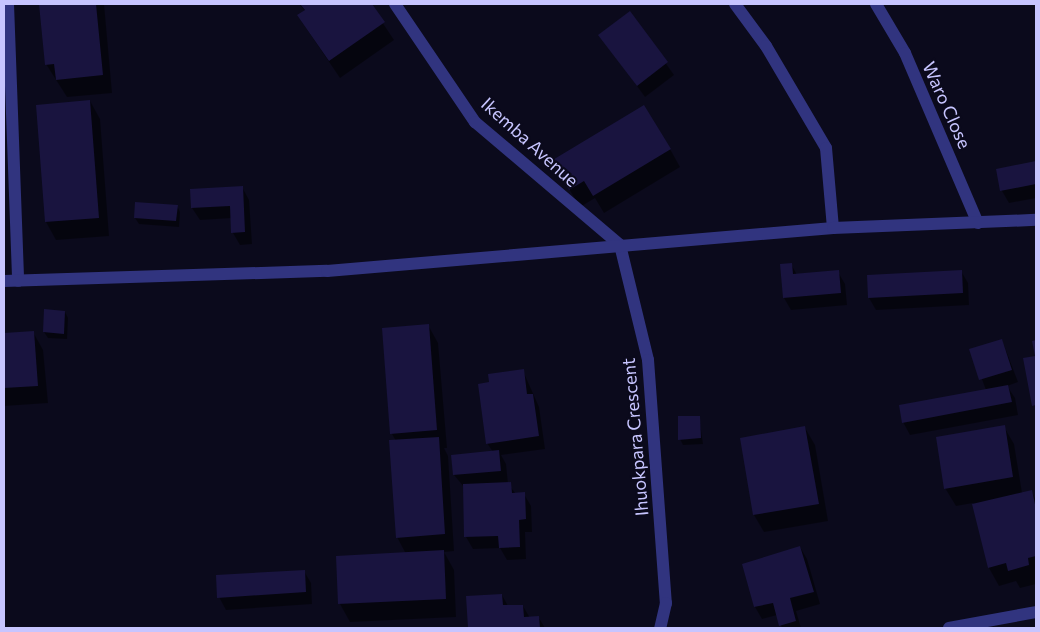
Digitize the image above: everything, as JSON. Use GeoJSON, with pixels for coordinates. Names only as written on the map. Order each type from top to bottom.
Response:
{"type":"FeatureCollection","features":[{"type":"Feature","properties":{"kind":"street"},"geometry":{"type":"LineString","coordinates":[[8,4],[18,281]]}},
{"type":"Feature","properties":{"kind":"street","name":"Ikemba Avenue"},"geometry":{"type":"LineString","coordinates":[[395,4],[475,122],[620,246]]}},
{"type":"Feature","properties":{"kind":"street"},"geometry":{"type":"LineString","coordinates":[[735,4],[766,46],[826,148],[833,228]]}},
{"type":"Feature","properties":{"kind":"street","name":"Waro Close"},"geometry":{"type":"LineString","coordinates":[[876,4],[905,53],[978,223]]}},
{"type":"Feature","properties":{"kind":"street"},"geometry":{"type":"LineString","coordinates":[[4,281],[327,271],[833,228],[1036,220]]}},
{"type":"Feature","properties":{"kind":"street","name":"Ihuokpara Crescent"},"geometry":{"type":"LineString","coordinates":[[620,246],[648,360],[666,603],[660,628]]}},
{"type":"Feature","properties":{"kind":"street"},"geometry":{"type":"LineString","coordinates":[[949,628],[1036,612]]}},
{"type":"Feature","properties":{"kind":"building"},"geometry":{"type":"Polygon","coordinates":[[[39,4],[96,4],[103,75],[56,80],[54,64],[45,65],[39,4]]]}},
{"type":"Feature","properties":{"kind":"building"},"geometry":{"type":"Polygon","coordinates":[[[300,4],[372,4],[385,22],[329,61],[297,15],[305,10],[300,4]]]}},
{"type":"Feature","properties":{"kind":"building"},"geometry":{"type":"Polygon","coordinates":[[[630,11],[668,62],[637,86],[598,35],[630,11]]]}},
{"type":"Feature","properties":{"kind":"building"},"geometry":{"type":"Polygon","coordinates":[[[90,100],[99,218],[45,222],[36,105],[90,100]]]}},
{"type":"Feature","properties":{"kind":"building"},"geometry":{"type":"Polygon","coordinates":[[[644,105],[671,149],[593,196],[584,181],[569,190],[551,161],[644,105]]]}},
{"type":"Feature","properties":{"kind":"building"},"geometry":{"type":"Polygon","coordinates":[[[1036,161],[1036,184],[1000,191],[996,169],[1036,161]]]}},
{"type":"Feature","properties":{"kind":"building"},"geometry":{"type":"Polygon","coordinates":[[[243,186],[245,232],[231,233],[230,206],[191,208],[190,189],[243,186]]]}},
{"type":"Feature","properties":{"kind":"building"},"geometry":{"type":"Polygon","coordinates":[[[135,202],[178,205],[176,221],[134,218],[135,202]]]}},
{"type":"Feature","properties":{"kind":"building"},"geometry":{"type":"Polygon","coordinates":[[[792,263],[793,274],[839,270],[841,293],[783,298],[780,264],[792,263]]]}},
{"type":"Feature","properties":{"kind":"building"},"geometry":{"type":"Polygon","coordinates":[[[962,270],[963,293],[868,298],[867,275],[962,270]]]}},
{"type":"Feature","properties":{"kind":"building"},"geometry":{"type":"Polygon","coordinates":[[[44,309],[65,311],[64,334],[43,332],[44,309]]]}},
{"type":"Feature","properties":{"kind":"building"},"geometry":{"type":"Polygon","coordinates":[[[429,324],[437,430],[390,434],[382,328],[429,324]]]}},
{"type":"Feature","properties":{"kind":"building"},"geometry":{"type":"Polygon","coordinates":[[[34,331],[38,386],[4,388],[4,333],[34,331]]]}},
{"type":"Feature","properties":{"kind":"building"},"geometry":{"type":"Polygon","coordinates":[[[1002,339],[1012,370],[979,380],[969,349],[1002,339]]]}},
{"type":"Feature","properties":{"kind":"building"},"geometry":{"type":"Polygon","coordinates":[[[1036,340],[1036,405],[1032,406],[1023,358],[1035,356],[1032,341],[1036,340]]]}},
{"type":"Feature","properties":{"kind":"building"},"geometry":{"type":"Polygon","coordinates":[[[524,369],[527,394],[533,394],[539,436],[486,444],[478,384],[489,382],[488,374],[524,369]]]}},
{"type":"Feature","properties":{"kind":"building"},"geometry":{"type":"Polygon","coordinates":[[[1008,385],[1012,402],[902,423],[899,405],[1008,385]]]}},
{"type":"Feature","properties":{"kind":"building"},"geometry":{"type":"Polygon","coordinates":[[[678,416],[700,416],[701,438],[678,440],[678,416]]]}},
{"type":"Feature","properties":{"kind":"building"},"geometry":{"type":"Polygon","coordinates":[[[1005,425],[1013,477],[944,489],[936,437],[1005,425]]]}},
{"type":"Feature","properties":{"kind":"building"},"geometry":{"type":"Polygon","coordinates":[[[805,426],[819,504],[753,515],[740,438],[805,426]]]}},
{"type":"Feature","properties":{"kind":"building"},"geometry":{"type":"Polygon","coordinates":[[[439,437],[445,534],[396,538],[389,440],[439,437]]]}},
{"type":"Feature","properties":{"kind":"building"},"geometry":{"type":"Polygon","coordinates":[[[499,450],[501,471],[453,475],[451,455],[499,450]]]}},
{"type":"Feature","properties":{"kind":"building"},"geometry":{"type":"Polygon","coordinates":[[[511,482],[512,493],[525,492],[526,519],[519,520],[520,547],[499,548],[498,536],[464,537],[463,484],[511,482]]]}},
{"type":"Feature","properties":{"kind":"building"},"geometry":{"type":"Polygon","coordinates":[[[1032,490],[1036,509],[1036,556],[1028,558],[1029,565],[1008,571],[1006,563],[988,568],[972,504],[1032,490]]]}},
{"type":"Feature","properties":{"kind":"building"},"geometry":{"type":"Polygon","coordinates":[[[800,546],[814,592],[790,598],[796,621],[779,626],[773,603],[754,607],[742,564],[800,546]]]}},
{"type":"Feature","properties":{"kind":"building"},"geometry":{"type":"Polygon","coordinates":[[[444,550],[446,599],[338,604],[336,556],[444,550]]]}},
{"type":"Feature","properties":{"kind":"building"},"geometry":{"type":"Polygon","coordinates":[[[305,570],[306,592],[217,598],[216,575],[305,570]]]}},
{"type":"Feature","properties":{"kind":"building"},"geometry":{"type":"Polygon","coordinates":[[[502,594],[503,605],[523,605],[524,617],[539,616],[540,628],[468,628],[466,596],[502,594]]]}}]}
